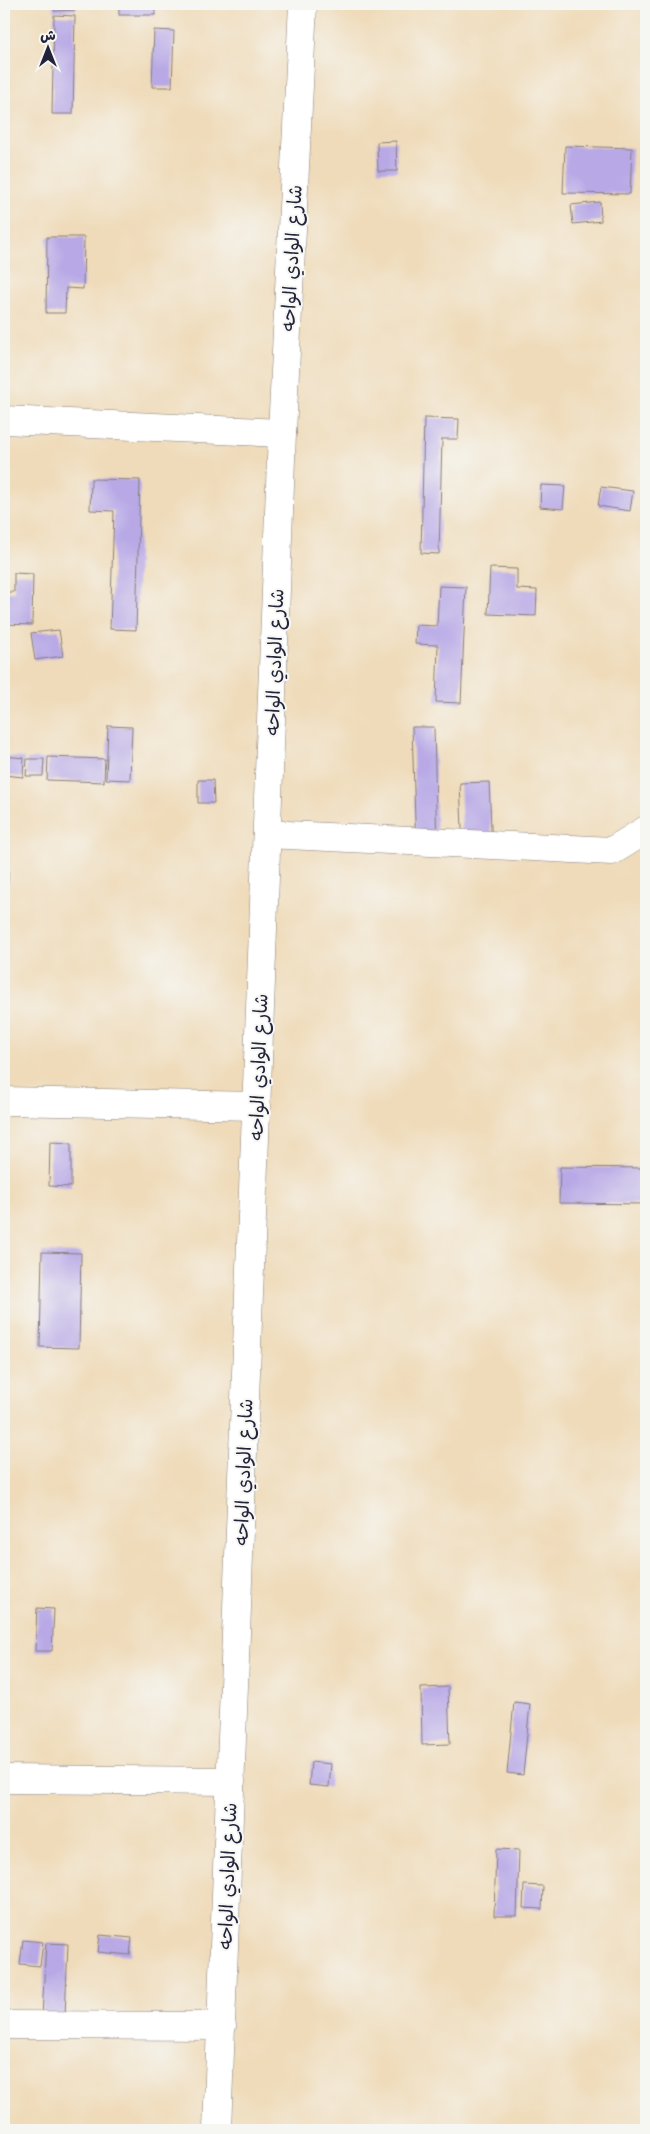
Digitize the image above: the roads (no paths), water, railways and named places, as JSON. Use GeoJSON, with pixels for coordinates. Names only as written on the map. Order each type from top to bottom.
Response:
{"type":"FeatureCollection","features":[{"type":"Feature","properties":{"kind":"main road","name":"شارع الوادي الواحه"},"geometry":{"type":"LineString","coordinates":[[217,2130],[282,433],[303,4]]}},
{"type":"Feature","properties":{"kind":"main road"},"geometry":{"type":"LineString","coordinates":[[4,420],[282,433]]}},
{"type":"Feature","properties":{"kind":"main road"},"geometry":{"type":"LineString","coordinates":[[612,851],[646,830]]}},
{"type":"Feature","properties":{"kind":"main road"},"geometry":{"type":"LineString","coordinates":[[267,834],[612,851],[646,855]]}},
{"type":"Feature","properties":{"kind":"main road"},"geometry":{"type":"LineString","coordinates":[[4,1101],[257,1106]]}},
{"type":"Feature","properties":{"kind":"main road"},"geometry":{"type":"LineString","coordinates":[[4,1779],[231,1781]]}},
{"type":"Feature","properties":{"kind":"main road"},"geometry":{"type":"LineString","coordinates":[[4,2025],[222,2026]]}}]}
